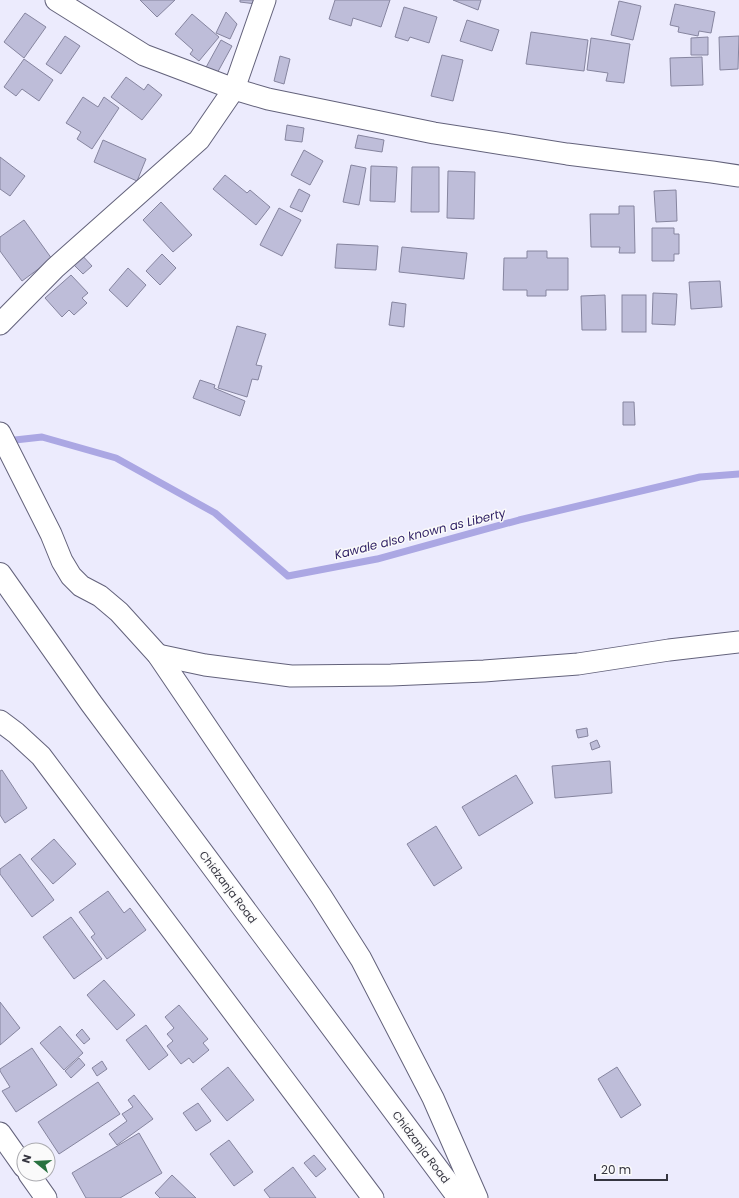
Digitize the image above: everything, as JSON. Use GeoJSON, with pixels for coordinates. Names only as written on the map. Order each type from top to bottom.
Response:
{"type":"FeatureCollection","features":[{"type":"Feature","properties":{"kind":"street"},"geometry":{"type":"LineString","coordinates":[[56,0],[144,55],[234,89],[268,99],[434,133],[567,154],[739,176]]}},
{"type":"Feature","properties":{"kind":"street"},"geometry":{"type":"LineString","coordinates":[[0,324],[55,268],[199,140],[234,89],[265,0]]}},
{"type":"Feature","properties":{"kind":"street"},"geometry":{"type":"LineString","coordinates":[[0,433],[51,534],[62,561],[71,576],[81,586],[100,596],[119,612],[158,656],[321,896],[361,959],[433,1098],[477,1198]]}},
{"type":"Feature","properties":{"kind":"street","name":"Chidzanja Road"},"geometry":{"type":"LineString","coordinates":[[0,574],[91,703],[459,1198]]}},
{"type":"Feature","properties":{"kind":"street"},"geometry":{"type":"LineString","coordinates":[[158,656],[205,665],[291,676],[391,675],[484,671],[578,664],[668,650],[739,642]]}},
{"type":"Feature","properties":{"kind":"street"},"geometry":{"type":"LineString","coordinates":[[0,721],[16,733],[40,756],[373,1198]]}},
{"type":"Feature","properties":{"kind":"street"},"geometry":{"type":"LineString","coordinates":[[0,1133],[16,1156]]}},
{"type":"Feature","properties":{"kind":"street"},"geometry":{"type":"LineString","coordinates":[[35,1182],[46,1198]]}},
{"type":"Feature","properties":{"kind":"building"},"geometry":{"type":"Polygon","coordinates":[[[140,0],[175,0],[157,17],[140,0]]]}},
{"type":"Feature","properties":{"kind":"building"},"geometry":{"type":"Polygon","coordinates":[[[240,0],[257,0],[256,4],[240,2],[240,0]]]}},
{"type":"Feature","properties":{"kind":"building"},"geometry":{"type":"Polygon","coordinates":[[[335,0],[390,0],[381,27],[353,18],[351,26],[329,19],[335,0]]]}},
{"type":"Feature","properties":{"kind":"building"},"geometry":{"type":"Polygon","coordinates":[[[453,0],[481,0],[478,10],[453,0]]]}},
{"type":"Feature","properties":{"kind":"building"},"geometry":{"type":"Polygon","coordinates":[[[619,1],[641,6],[633,40],[611,35],[619,1]]]}},
{"type":"Feature","properties":{"kind":"building"},"geometry":{"type":"Polygon","coordinates":[[[675,4],[715,12],[711,33],[699,31],[698,36],[678,32],[679,27],[670,25],[675,4]]]}},
{"type":"Feature","properties":{"kind":"building"},"geometry":{"type":"Polygon","coordinates":[[[404,7],[437,17],[429,43],[410,37],[408,41],[395,37],[404,7]]]}},
{"type":"Feature","properties":{"kind":"building"},"geometry":{"type":"Polygon","coordinates":[[[226,12],[237,24],[230,39],[216,33],[226,12]]]}},
{"type":"Feature","properties":{"kind":"building"},"geometry":{"type":"Polygon","coordinates":[[[25,13],[46,27],[24,58],[4,42],[25,13]]]}},
{"type":"Feature","properties":{"kind":"building"},"geometry":{"type":"Polygon","coordinates":[[[192,14],[219,37],[199,61],[190,54],[193,50],[175,34],[192,14]]]}},
{"type":"Feature","properties":{"kind":"building"},"geometry":{"type":"Polygon","coordinates":[[[467,20],[499,30],[492,51],[460,41],[467,20]]]}},
{"type":"Feature","properties":{"kind":"building"},"geometry":{"type":"Polygon","coordinates":[[[531,32],[588,40],[584,71],[526,64],[531,32]]]}},
{"type":"Feature","properties":{"kind":"building"},"geometry":{"type":"Polygon","coordinates":[[[65,36],[80,46],[61,74],[46,64],[65,36]]]}},
{"type":"Feature","properties":{"kind":"building"},"geometry":{"type":"Polygon","coordinates":[[[739,36],[738,69],[720,70],[719,37],[739,36]]]}},
{"type":"Feature","properties":{"kind":"building"},"geometry":{"type":"Polygon","coordinates":[[[708,37],[708,55],[691,55],[691,38],[708,37]]]}},
{"type":"Feature","properties":{"kind":"building"},"geometry":{"type":"Polygon","coordinates":[[[591,38],[630,44],[624,83],[606,81],[608,73],[587,70],[591,38]]]}},
{"type":"Feature","properties":{"kind":"building"},"geometry":{"type":"Polygon","coordinates":[[[221,40],[232,46],[215,77],[204,71],[221,40]]]}},
{"type":"Feature","properties":{"kind":"building"},"geometry":{"type":"Polygon","coordinates":[[[442,55],[463,60],[453,101],[431,96],[442,55]]]}},
{"type":"Feature","properties":{"kind":"building"},"geometry":{"type":"Polygon","coordinates":[[[280,56],[290,59],[284,84],[274,81],[280,56]]]}},
{"type":"Feature","properties":{"kind":"building"},"geometry":{"type":"Polygon","coordinates":[[[702,57],[703,85],[671,86],[670,58],[702,57]]]}},
{"type":"Feature","properties":{"kind":"building"},"geometry":{"type":"Polygon","coordinates":[[[24,59],[53,80],[39,101],[22,89],[16,96],[4,87],[24,59]]]}},
{"type":"Feature","properties":{"kind":"building"},"geometry":{"type":"Polygon","coordinates":[[[126,77],[144,90],[148,84],[162,95],[142,120],[111,97],[126,77]]]}},
{"type":"Feature","properties":{"kind":"building"},"geometry":{"type":"Polygon","coordinates":[[[83,97],[98,107],[104,97],[119,108],[92,149],[77,139],[81,132],[66,123],[83,97]]]}},
{"type":"Feature","properties":{"kind":"building"},"geometry":{"type":"Polygon","coordinates":[[[287,125],[304,128],[302,142],[285,140],[287,125]]]}},
{"type":"Feature","properties":{"kind":"building"},"geometry":{"type":"Polygon","coordinates":[[[358,135],[384,140],[382,152],[355,148],[358,135]]]}},
{"type":"Feature","properties":{"kind":"building"},"geometry":{"type":"Polygon","coordinates":[[[103,140],[146,159],[137,181],[94,162],[103,140]]]}},
{"type":"Feature","properties":{"kind":"building"},"geometry":{"type":"Polygon","coordinates":[[[304,150],[323,161],[310,185],[291,175],[304,150]]]}},
{"type":"Feature","properties":{"kind":"building"},"geometry":{"type":"Polygon","coordinates":[[[0,157],[25,176],[10,196],[0,189],[0,157]]]}},
{"type":"Feature","properties":{"kind":"building"},"geometry":{"type":"Polygon","coordinates":[[[351,165],[366,168],[359,205],[343,202],[351,165]]]}},
{"type":"Feature","properties":{"kind":"building"},"geometry":{"type":"Polygon","coordinates":[[[371,166],[397,167],[395,202],[370,201],[371,166]]]}},
{"type":"Feature","properties":{"kind":"building"},"geometry":{"type":"Polygon","coordinates":[[[412,167],[439,167],[439,212],[411,212],[412,167]]]}},
{"type":"Feature","properties":{"kind":"building"},"geometry":{"type":"Polygon","coordinates":[[[448,171],[475,172],[474,219],[447,218],[448,171]]]}},
{"type":"Feature","properties":{"kind":"building"},"geometry":{"type":"Polygon","coordinates":[[[225,175],[247,193],[250,190],[270,207],[256,225],[213,189],[225,175]]]}},
{"type":"Feature","properties":{"kind":"building"},"geometry":{"type":"Polygon","coordinates":[[[299,189],[310,195],[302,212],[290,207],[299,189]]]}},
{"type":"Feature","properties":{"kind":"building"},"geometry":{"type":"Polygon","coordinates":[[[676,190],[677,221],[656,222],[654,191],[676,190]]]}},
{"type":"Feature","properties":{"kind":"building"},"geometry":{"type":"Polygon","coordinates":[[[161,202],[192,235],[173,252],[143,220],[161,202]]]}},
{"type":"Feature","properties":{"kind":"building"},"geometry":{"type":"Polygon","coordinates":[[[619,206],[634,206],[635,253],[619,253],[620,247],[591,247],[590,214],[619,214],[619,206]]]}},
{"type":"Feature","properties":{"kind":"building"},"geometry":{"type":"Polygon","coordinates":[[[279,208],[301,220],[282,256],[260,245],[279,208]]]}},
{"type":"Feature","properties":{"kind":"building"},"geometry":{"type":"Polygon","coordinates":[[[24,220],[52,259],[22,281],[0,251],[0,237],[24,220]]]}},
{"type":"Feature","properties":{"kind":"building"},"geometry":{"type":"Polygon","coordinates":[[[652,228],[674,228],[674,234],[679,234],[679,254],[674,254],[674,261],[652,261],[652,228]]]}},
{"type":"Feature","properties":{"kind":"building"},"geometry":{"type":"Polygon","coordinates":[[[337,244],[378,246],[376,270],[335,268],[337,244]]]}},
{"type":"Feature","properties":{"kind":"building"},"geometry":{"type":"Polygon","coordinates":[[[402,247],[467,253],[464,279],[399,272],[402,247]]]}},
{"type":"Feature","properties":{"kind":"building"},"geometry":{"type":"Polygon","coordinates":[[[527,251],[547,251],[547,258],[568,258],[568,290],[546,290],[546,296],[527,296],[527,290],[503,290],[504,258],[527,258],[527,251]]]}},
{"type":"Feature","properties":{"kind":"building"},"geometry":{"type":"Polygon","coordinates":[[[80,253],[92,266],[83,274],[71,262],[80,253]]]}},
{"type":"Feature","properties":{"kind":"building"},"geometry":{"type":"Polygon","coordinates":[[[162,254],[176,268],[160,285],[146,271],[162,254]]]}},
{"type":"Feature","properties":{"kind":"building"},"geometry":{"type":"Polygon","coordinates":[[[128,268],[146,285],[127,307],[109,290],[128,268]]]}},
{"type":"Feature","properties":{"kind":"building"},"geometry":{"type":"Polygon","coordinates":[[[71,275],[88,293],[82,298],[87,303],[74,315],[69,310],[62,317],[45,298],[71,275]]]}},
{"type":"Feature","properties":{"kind":"building"},"geometry":{"type":"Polygon","coordinates":[[[720,281],[722,307],[691,309],[689,282],[720,281]]]}},
{"type":"Feature","properties":{"kind":"building"},"geometry":{"type":"Polygon","coordinates":[[[653,293],[677,294],[675,325],[652,324],[653,293]]]}},
{"type":"Feature","properties":{"kind":"building"},"geometry":{"type":"Polygon","coordinates":[[[605,295],[606,330],[582,330],[581,296],[605,295]]]}},
{"type":"Feature","properties":{"kind":"building"},"geometry":{"type":"Polygon","coordinates":[[[622,295],[646,295],[646,332],[622,332],[622,295]]]}},
{"type":"Feature","properties":{"kind":"building"},"geometry":{"type":"Polygon","coordinates":[[[392,302],[406,304],[404,327],[389,325],[392,302]]]}},
{"type":"Feature","properties":{"kind":"building"},"geometry":{"type":"Polygon","coordinates":[[[237,326],[266,334],[256,365],[262,366],[258,380],[252,379],[247,397],[218,388],[237,326]]]}},
{"type":"Feature","properties":{"kind":"building"},"geometry":{"type":"Polygon","coordinates":[[[200,380],[215,385],[214,388],[245,401],[240,416],[193,398],[200,380]]]}},
{"type":"Feature","properties":{"kind":"building"},"geometry":{"type":"Polygon","coordinates":[[[623,402],[634,402],[635,425],[623,425],[623,402]]]}},
{"type":"Feature","properties":{"kind":"building"},"geometry":{"type":"Polygon","coordinates":[[[587,728],[588,736],[578,738],[576,730],[587,728]]]}},
{"type":"Feature","properties":{"kind":"building"},"geometry":{"type":"Polygon","coordinates":[[[597,740],[600,747],[592,750],[590,743],[597,740]]]}},
{"type":"Feature","properties":{"kind":"building"},"geometry":{"type":"Polygon","coordinates":[[[610,761],[612,793],[555,798],[552,766],[610,761]]]}},
{"type":"Feature","properties":{"kind":"building"},"geometry":{"type":"Polygon","coordinates":[[[2,770],[27,808],[5,823],[0,815],[0,771],[2,770]]]}},
{"type":"Feature","properties":{"kind":"building"},"geometry":{"type":"Polygon","coordinates":[[[516,775],[533,803],[479,836],[462,807],[516,775]]]}},
{"type":"Feature","properties":{"kind":"building"},"geometry":{"type":"Polygon","coordinates":[[[436,826],[462,868],[434,886],[407,844],[436,826]]]}},
{"type":"Feature","properties":{"kind":"building"},"geometry":{"type":"Polygon","coordinates":[[[54,839],[76,864],[53,884],[31,859],[54,839]]]}},
{"type":"Feature","properties":{"kind":"building"},"geometry":{"type":"Polygon","coordinates":[[[20,854],[54,900],[32,917],[0,874],[0,869],[20,854]]]}},
{"type":"Feature","properties":{"kind":"building"},"geometry":{"type":"Polygon","coordinates":[[[108,891],[124,913],[130,908],[146,930],[107,959],[91,937],[95,934],[79,912],[108,891]]]}},
{"type":"Feature","properties":{"kind":"building"},"geometry":{"type":"Polygon","coordinates":[[[71,917],[102,959],[74,979],[43,937],[71,917]]]}},
{"type":"Feature","properties":{"kind":"building"},"geometry":{"type":"Polygon","coordinates":[[[104,980],[135,1015],[117,1030],[87,995],[104,980]]]}},
{"type":"Feature","properties":{"kind":"building"},"geometry":{"type":"Polygon","coordinates":[[[0,1002],[20,1028],[0,1045],[0,1002]]]}},
{"type":"Feature","properties":{"kind":"building"},"geometry":{"type":"Polygon","coordinates":[[[179,1005],[208,1039],[203,1043],[209,1050],[193,1063],[189,1058],[181,1064],[167,1046],[173,1041],[167,1034],[174,1028],[165,1017],[179,1005]]]}},
{"type":"Feature","properties":{"kind":"building"},"geometry":{"type":"Polygon","coordinates":[[[146,1025],[168,1055],[149,1070],[126,1040],[146,1025]]]}},
{"type":"Feature","properties":{"kind":"building"},"geometry":{"type":"Polygon","coordinates":[[[60,1026],[83,1053],[64,1070],[40,1043],[60,1026]]]}},
{"type":"Feature","properties":{"kind":"building"},"geometry":{"type":"Polygon","coordinates":[[[82,1029],[90,1039],[84,1044],[76,1035],[82,1029]]]}},
{"type":"Feature","properties":{"kind":"building"},"geometry":{"type":"Polygon","coordinates":[[[32,1048],[57,1085],[16,1112],[2,1091],[10,1087],[0,1069],[32,1048]]]}},
{"type":"Feature","properties":{"kind":"building"},"geometry":{"type":"Polygon","coordinates":[[[79,1058],[85,1065],[71,1078],[65,1071],[79,1058]]]}},
{"type":"Feature","properties":{"kind":"building"},"geometry":{"type":"Polygon","coordinates":[[[102,1061],[107,1069],[97,1076],[92,1068],[102,1061]]]}},
{"type":"Feature","properties":{"kind":"building"},"geometry":{"type":"Polygon","coordinates":[[[228,1067],[254,1100],[227,1121],[201,1089],[228,1067]]]}},
{"type":"Feature","properties":{"kind":"building"},"geometry":{"type":"Polygon","coordinates":[[[617,1067],[641,1105],[621,1118],[598,1079],[617,1067]]]}},
{"type":"Feature","properties":{"kind":"building"},"geometry":{"type":"Polygon","coordinates":[[[98,1082],[120,1114],[59,1154],[56,1149],[56,1142],[51,1142],[38,1122],[98,1082]]]}},
{"type":"Feature","properties":{"kind":"building"},"geometry":{"type":"Polygon","coordinates":[[[134,1095],[153,1119],[117,1145],[109,1134],[127,1121],[122,1114],[133,1107],[128,1100],[134,1095]]]}},
{"type":"Feature","properties":{"kind":"building"},"geometry":{"type":"Polygon","coordinates":[[[198,1103],[211,1121],[196,1131],[183,1113],[198,1103]]]}},
{"type":"Feature","properties":{"kind":"building"},"geometry":{"type":"Polygon","coordinates":[[[139,1133],[162,1173],[120,1198],[86,1198],[72,1173],[139,1133]]]}},
{"type":"Feature","properties":{"kind":"building"},"geometry":{"type":"Polygon","coordinates":[[[229,1140],[253,1172],[234,1186],[210,1154],[229,1140]]]}},
{"type":"Feature","properties":{"kind":"building"},"geometry":{"type":"Polygon","coordinates":[[[314,1155],[326,1169],[316,1177],[304,1163],[314,1155]]]}},
{"type":"Feature","properties":{"kind":"building"},"geometry":{"type":"Polygon","coordinates":[[[293,1167],[316,1198],[270,1198],[264,1190],[293,1167]]]}},
{"type":"Feature","properties":{"kind":"building"},"geometry":{"type":"Polygon","coordinates":[[[172,1175],[196,1198],[160,1198],[155,1193],[172,1175]]]}},
{"type":"Feature","properties":{"kind":"waterway","name":"Kawale also known as Liberty"},"geometry":{"type":"LineString","coordinates":[[6,441],[42,437],[116,458],[215,513],[288,576],[377,559],[519,520],[700,477],[739,474]]}}]}
